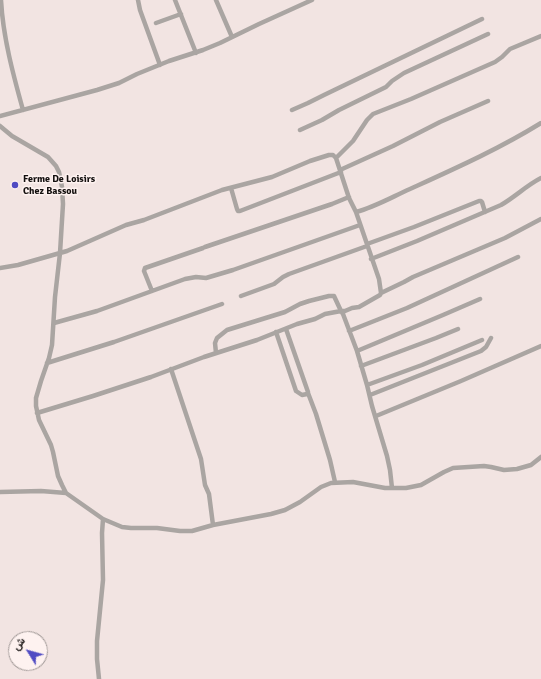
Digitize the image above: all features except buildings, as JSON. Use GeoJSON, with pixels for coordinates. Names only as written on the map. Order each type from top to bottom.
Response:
{"type":"FeatureCollection","features":[{"type":"Feature","properties":{"kind":"street"},"geometry":{"type":"LineString","coordinates":[[1,0],[4,30],[23,110]]}},
{"type":"Feature","properties":{"kind":"street"},"geometry":{"type":"LineString","coordinates":[[138,0],[140,10],[160,65]]}},
{"type":"Feature","properties":{"kind":"street"},"geometry":{"type":"LineString","coordinates":[[175,0],[196,52]]}},
{"type":"Feature","properties":{"kind":"street"},"geometry":{"type":"LineString","coordinates":[[216,0],[232,37]]}},
{"type":"Feature","properties":{"kind":"street"},"geometry":{"type":"LineString","coordinates":[[0,116],[119,83],[137,74],[215,45],[312,0]]}},
{"type":"Feature","properties":{"kind":"street"},"geometry":{"type":"LineString","coordinates":[[156,23],[180,14]]}},
{"type":"Feature","properties":{"kind":"street"},"geometry":{"type":"LineString","coordinates":[[292,110],[482,19]]}},
{"type":"Feature","properties":{"kind":"street"},"geometry":{"type":"LineString","coordinates":[[300,130],[386,87],[404,73],[488,34]]}},
{"type":"Feature","properties":{"kind":"street"},"geometry":{"type":"LineString","coordinates":[[336,158],[353,141],[367,120],[373,114],[395,106],[500,59],[510,49],[541,36]]}},
{"type":"Feature","properties":{"kind":"street"},"geometry":{"type":"LineString","coordinates":[[231,188],[237,209],[240,211],[340,171],[440,122],[488,101]]}},
{"type":"Feature","properties":{"kind":"street"},"geometry":{"type":"LineString","coordinates":[[356,212],[438,177],[489,152],[541,123]]}},
{"type":"Feature","properties":{"kind":"street"},"geometry":{"type":"LineString","coordinates":[[0,126],[12,136],[48,157],[56,166],[61,180],[63,194],[60,253],[52,345],[36,398],[36,412],[41,426],[51,445],[58,476],[66,493],[103,519],[126,528],[157,528],[192,531],[213,525],[285,510],[300,502],[322,486],[335,482],[353,482],[392,488],[406,488],[420,485],[453,468],[484,466],[504,470],[517,469],[531,464],[541,457]]}},
{"type":"Feature","properties":{"kind":"street"},"geometry":{"type":"LineString","coordinates":[[0,268],[76,248],[126,225],[144,220],[222,190],[272,177],[328,154],[333,155],[336,158],[379,279],[381,293]]}},
{"type":"Feature","properties":{"kind":"street"},"geometry":{"type":"LineString","coordinates":[[371,259],[503,204],[541,178]]}},
{"type":"Feature","properties":{"kind":"street"},"geometry":{"type":"LineString","coordinates":[[152,291],[144,270],[145,268],[349,197]]}},
{"type":"Feature","properties":{"kind":"street"},"geometry":{"type":"LineString","coordinates":[[241,296],[274,284],[282,277],[289,274],[479,201],[482,202],[485,212]]}},
{"type":"Feature","properties":{"kind":"street"},"geometry":{"type":"LineString","coordinates":[[36,412],[92,396],[251,342],[325,314],[345,311],[362,305],[412,277],[505,238],[541,219]]}},
{"type":"Feature","properties":{"kind":"street"},"geometry":{"type":"LineString","coordinates":[[54,323],[97,311],[185,279],[196,277],[206,278],[233,270],[360,225]]}},
{"type":"Feature","properties":{"kind":"street"},"geometry":{"type":"LineString","coordinates":[[349,331],[407,308],[518,257]]}},
{"type":"Feature","properties":{"kind":"street"},"geometry":{"type":"LineString","coordinates":[[216,353],[215,343],[217,338],[227,330],[285,312],[309,301],[332,296],[336,298],[349,331],[370,395],[387,456],[392,488]]}},
{"type":"Feature","properties":{"kind":"street"},"geometry":{"type":"LineString","coordinates":[[356,351],[480,299]]}},
{"type":"Feature","properties":{"kind":"street"},"geometry":{"type":"LineString","coordinates":[[47,363],[122,340],[222,304]]}},
{"type":"Feature","properties":{"kind":"street"},"geometry":{"type":"LineString","coordinates":[[286,328],[316,414],[335,482]]}},
{"type":"Feature","properties":{"kind":"street"},"geometry":{"type":"LineString","coordinates":[[361,366],[458,329]]}},
{"type":"Feature","properties":{"kind":"street"},"geometry":{"type":"LineString","coordinates":[[276,332],[297,392],[302,395],[306,395],[308,393]]}},
{"type":"Feature","properties":{"kind":"street"},"geometry":{"type":"LineString","coordinates":[[370,395],[440,368],[481,350],[486,347],[492,338]]}},
{"type":"Feature","properties":{"kind":"street"},"geometry":{"type":"LineString","coordinates":[[367,385],[422,365],[482,340]]}},
{"type":"Feature","properties":{"kind":"street"},"geometry":{"type":"LineString","coordinates":[[376,416],[541,346]]}},
{"type":"Feature","properties":{"kind":"street"},"geometry":{"type":"LineString","coordinates":[[171,369],[201,459],[205,485],[209,494],[213,525]]}},
{"type":"Feature","properties":{"kind":"street"},"geometry":{"type":"LineString","coordinates":[[0,492],[41,491],[66,493]]}},
{"type":"Feature","properties":{"kind":"street"},"geometry":{"type":"LineString","coordinates":[[99,679],[97,641],[103,580],[103,519]]}},
{"type":"Feature","properties":{"kind":"place","name":"Ferme De Loisirs Chez Bassou"},"geometry":{"type":"Point","coordinates":[15,185]}}]}
